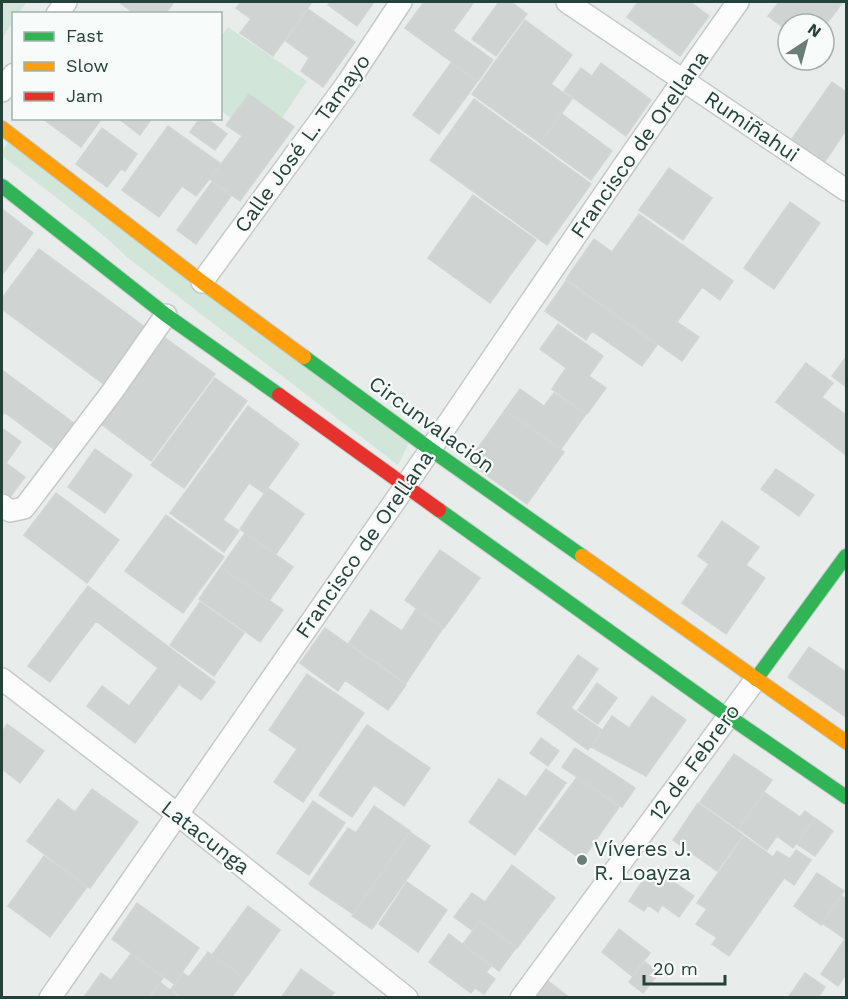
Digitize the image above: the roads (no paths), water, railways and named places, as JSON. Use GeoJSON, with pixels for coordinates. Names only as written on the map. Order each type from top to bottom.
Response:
{"type":"FeatureCollection","features":[{"type":"Feature","properties":{"kind":"main road","name":"Circunvalación"},"geometry":{"type":"LineString","coordinates":[[2,128],[202,282],[430,448],[846,742]]}},
{"type":"Feature","properties":{"kind":"main road"},"geometry":{"type":"LineString","coordinates":[[2,186],[166,315],[728,716],[846,797]]}},
{"type":"Feature","properties":{"kind":"main road","name":"12 de Febrero"},"geometry":{"type":"LineString","coordinates":[[756,679],[846,556]]}},
{"type":"Feature","properties":{"kind":"street","name":"Calle José L. Tamayo"},"geometry":{"type":"LineString","coordinates":[[202,282],[346,85],[401,2]]}},
{"type":"Feature","properties":{"kind":"street","name":"Rumiñahui"},"geometry":{"type":"LineString","coordinates":[[567,2],[846,190]]}},
{"type":"Feature","properties":{"kind":"street","name":"Francisco de Orellana"},"geometry":{"type":"LineString","coordinates":[[50,998],[738,2]]}},
{"type":"Feature","properties":{"kind":"street"},"geometry":{"type":"LineString","coordinates":[[2,91],[12,77]]}},
{"type":"Feature","properties":{"kind":"street"},"geometry":{"type":"LineString","coordinates":[[2,505],[10,511],[24,508],[112,392],[166,315]]}},
{"type":"Feature","properties":{"kind":"street","name":"Latacunga"},"geometry":{"type":"LineString","coordinates":[[2,679],[176,813],[407,998]]}},
{"type":"Feature","properties":{"kind":"street","name":"12 de Febrero"},"geometry":{"type":"LineString","coordinates":[[521,998],[756,679]]}},
{"type":"Feature","properties":{"kind":"place","name":"Víveres J. R. Loayza"},"geometry":{"type":"Point","coordinates":[582,860]}}]}
